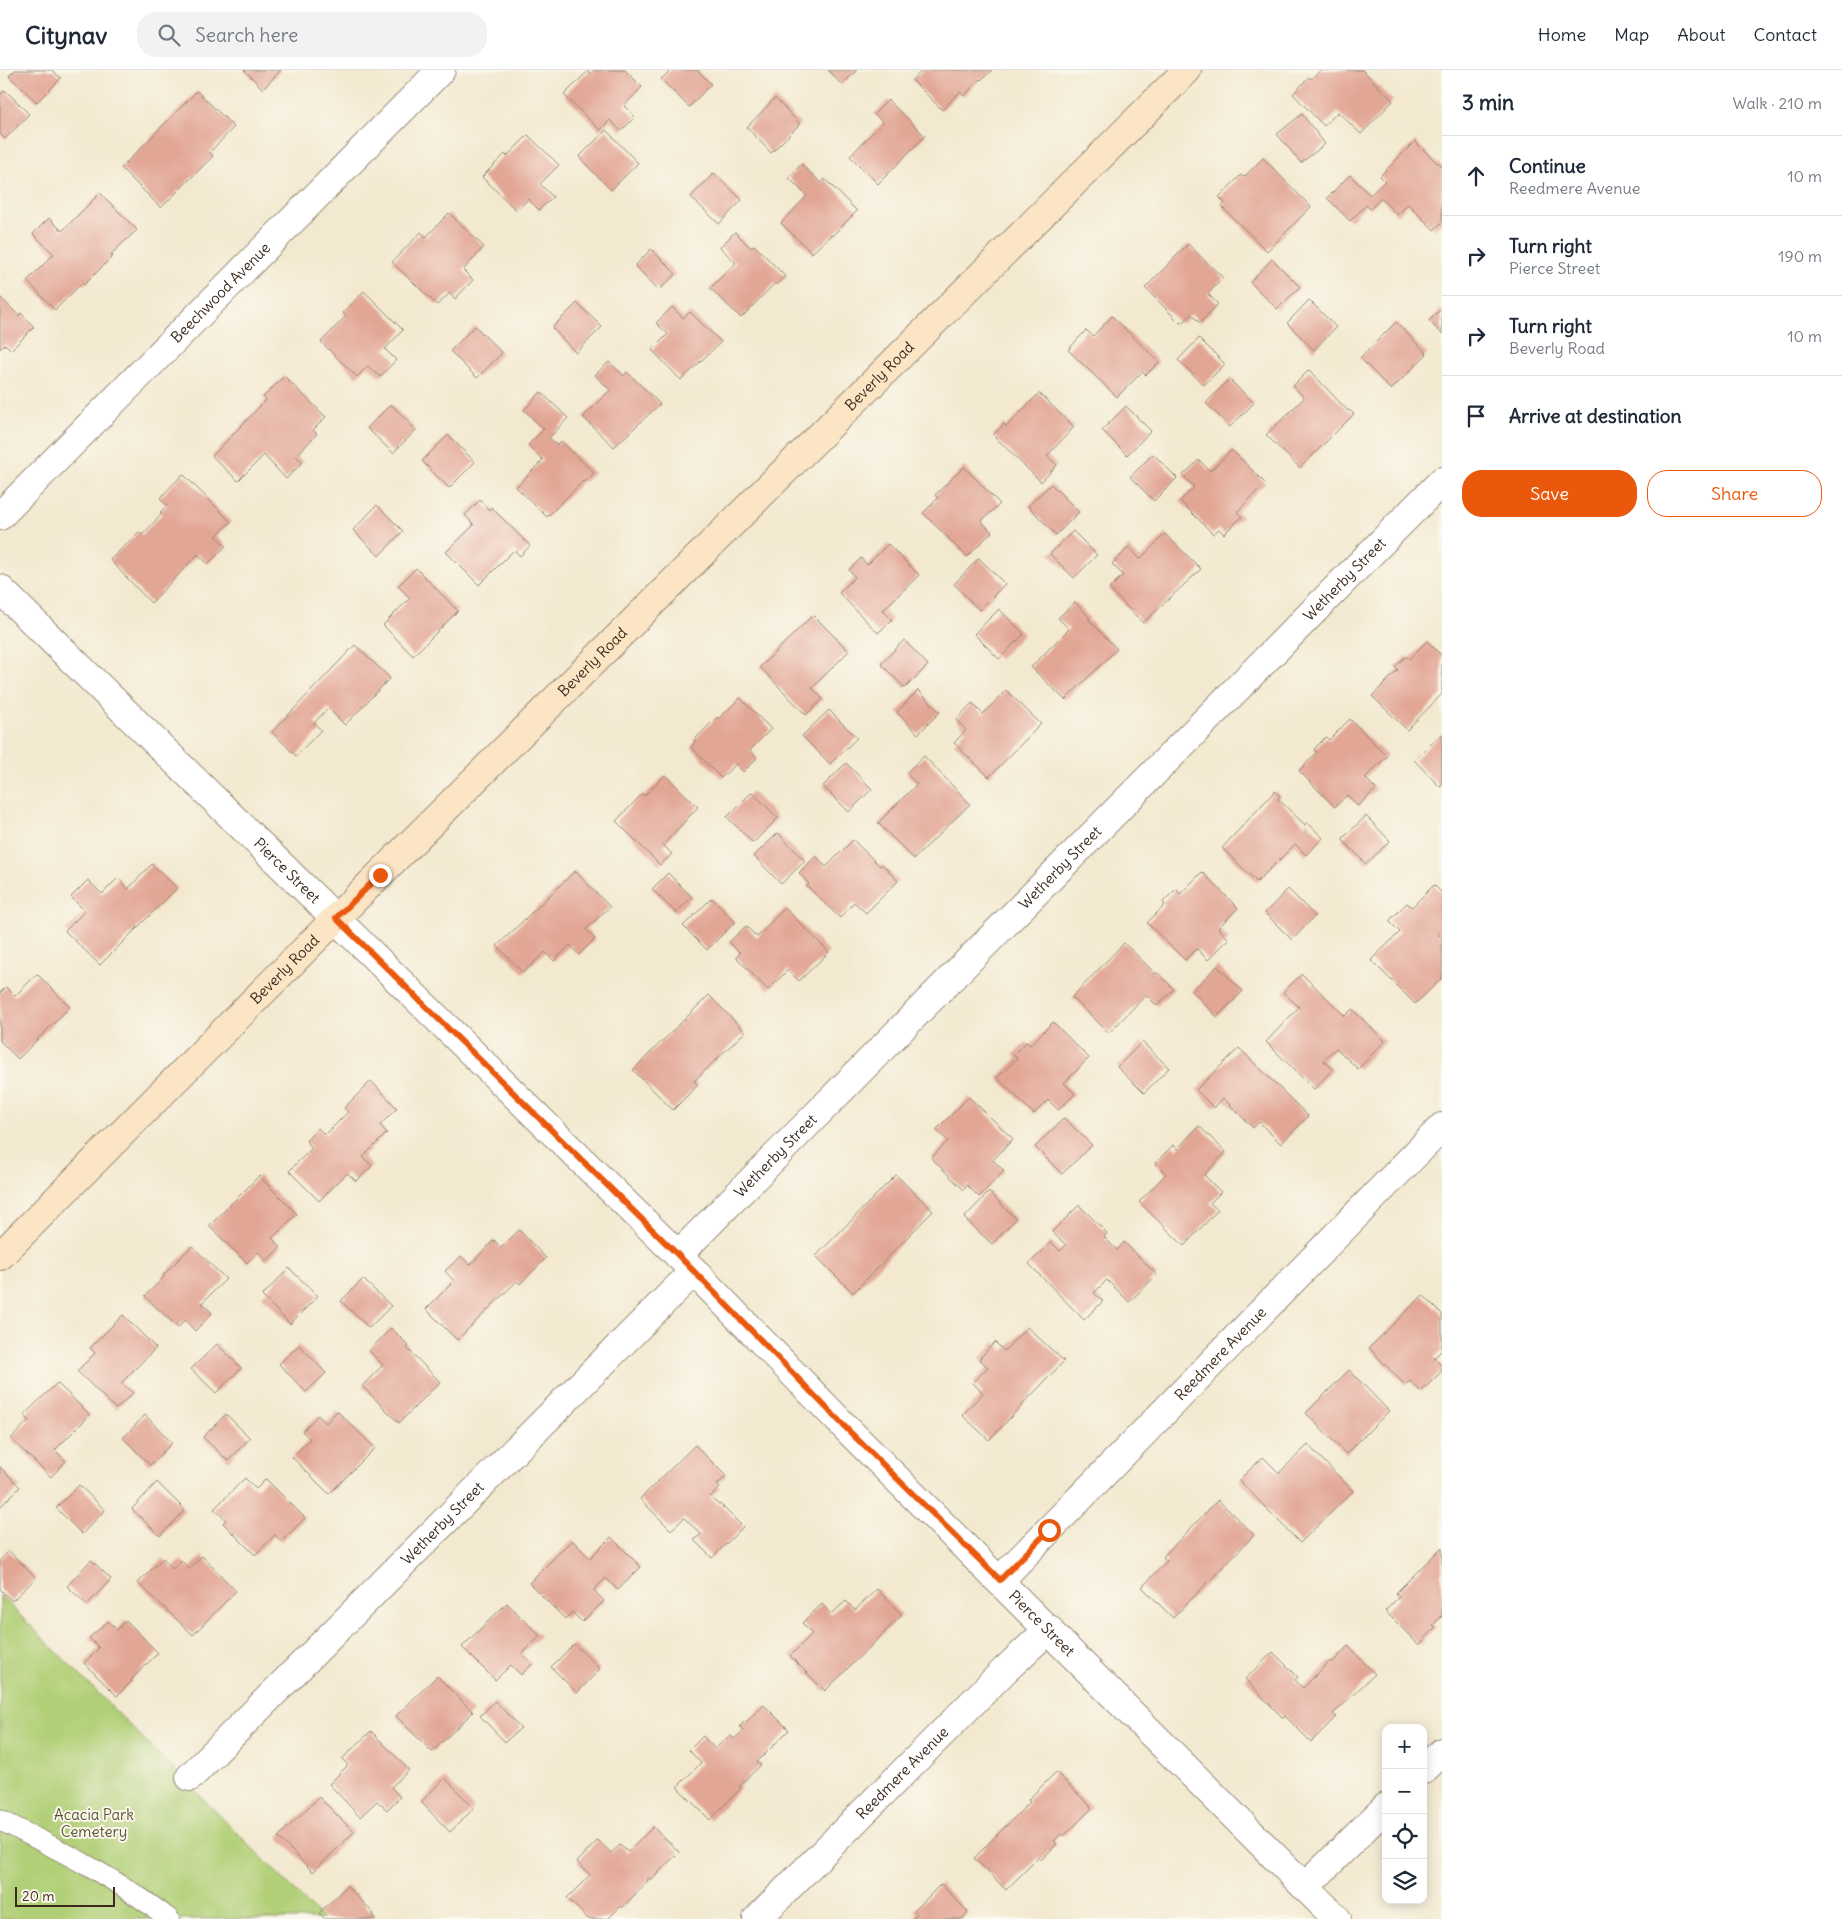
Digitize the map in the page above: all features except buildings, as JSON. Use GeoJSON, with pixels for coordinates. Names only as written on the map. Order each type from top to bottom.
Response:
{"type":"FeatureCollection","features":[{"type":"Feature","properties":{"kind":"street","name":"Beechwood Avenue"},"geometry":{"type":"LineString","coordinates":[[0,516],[441,70]]}},
{"type":"Feature","properties":{"kind":"street","name":"Beverly Road"},"geometry":{"type":"LineString","coordinates":[[0,1256],[336,918],[1187,70]]}},
{"type":"Feature","properties":{"kind":"street","name":"Wetherby Street"},"geometry":{"type":"LineString","coordinates":[[190,1777],[1442,481]]}},
{"type":"Feature","properties":{"kind":"street","name":"Pierce Street"},"geometry":{"type":"LineString","coordinates":[[0,589],[686,1263],[847,1429],[1337,1919]]}},
{"type":"Feature","properties":{"kind":"street","name":"Reedmere Avenue"},"geometry":{"type":"LineString","coordinates":[[1000,1580],[1442,1127]]}},
{"type":"Feature","properties":{"kind":"street","name":"Reedmere Avenue"},"geometry":{"type":"LineString","coordinates":[[757,1919],[1049,1629]]}},
{"type":"Feature","properties":{"kind":"street"},"geometry":{"type":"LineString","coordinates":[[1424,1769],[1442,1752]]}},
{"type":"Feature","properties":{"kind":"street"},"geometry":{"type":"LineString","coordinates":[[1305,1887],[1382,1812]]}},
{"type":"Feature","properties":{"kind":"lane"},"geometry":{"type":"LineString","coordinates":[[0,1820],[53,1846],[151,1904],[169,1919]]}},
{"type":"Feature","properties":{"kind":"green space","name":"Acacia Park Cemetery"},"geometry":{"type":"Polygon","coordinates":[[[0,1595],[323,1919],[0,1919],[0,1595]]]}},
{"type":"Feature","properties":{"kind":"route"},"geometry":{"type":"LineString","coordinates":[[380,875],[336,918],[678,1255],[847,1429],[1000,1580],[1049,1530]]}}]}
